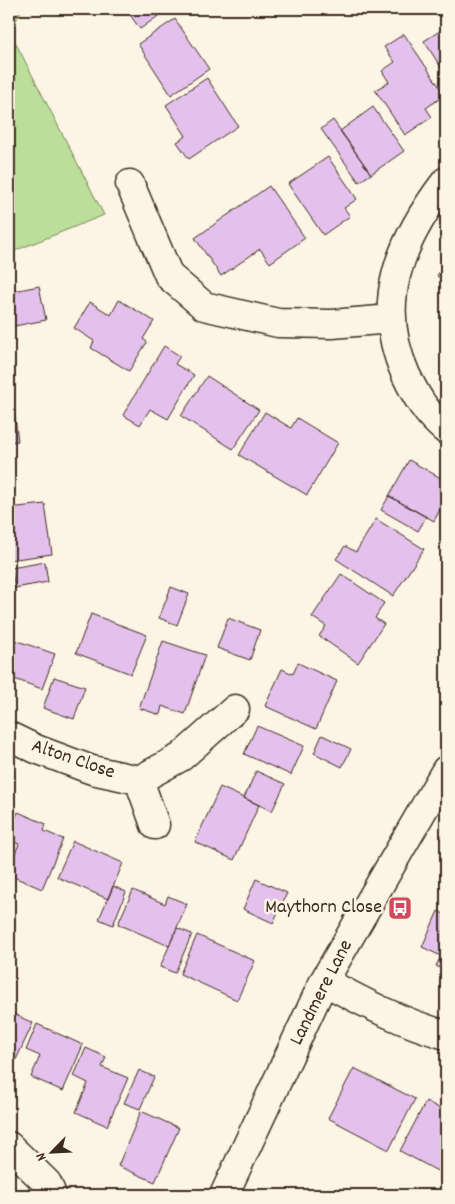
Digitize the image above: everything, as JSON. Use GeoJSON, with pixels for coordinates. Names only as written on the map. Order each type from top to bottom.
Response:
{"type":"FeatureCollection","features":[{"type":"Feature","properties":{"kind":"street"},"geometry":{"type":"LineString","coordinates":[[446,181],[428,204],[409,239],[393,285],[391,319],[398,358],[417,398],[436,422],[446,430]]}},
{"type":"Feature","properties":{"kind":"street"},"geometry":{"type":"LineString","coordinates":[[130,184],[170,276],[204,306],[278,323],[332,324],[391,319]]}},
{"type":"Feature","properties":{"kind":"street","name":"Alton Close"},"geometry":{"type":"LineString","coordinates":[[9,736],[36,750],[92,770],[140,780],[181,757],[235,709]]}},
{"type":"Feature","properties":{"kind":"street","name":"Landmere Lane"},"geometry":{"type":"LineString","coordinates":[[224,1195],[324,981],[446,770]]}},
{"type":"Feature","properties":{"kind":"street","name":"Alton Close"},"geometry":{"type":"LineString","coordinates":[[140,780],[155,824]]}},
{"type":"Feature","properties":{"kind":"street"},"geometry":{"type":"LineString","coordinates":[[324,981],[364,1003],[422,1028],[446,1035]]}},
{"type":"Feature","properties":{"kind":"street"},"geometry":{"type":"LineString","coordinates":[[9,1146],[48,1183],[52,1195]]}},
{"type":"Feature","properties":{"kind":"green space"},"geometry":{"type":"Polygon","coordinates":[[[9,9],[22,9],[10,32],[104,215],[9,253],[9,9]]]}},
{"type":"Feature","properties":{"kind":"building"},"geometry":{"type":"Polygon","coordinates":[[[126,9],[168,9],[140,29],[126,9]]]}},
{"type":"Feature","properties":{"kind":"building"},"geometry":{"type":"Polygon","coordinates":[[[446,10],[446,27],[439,15],[446,10]]]}},
{"type":"Feature","properties":{"kind":"building"},"geometry":{"type":"Polygon","coordinates":[[[175,19],[209,69],[171,95],[138,44],[175,19]]]}},
{"type":"Feature","properties":{"kind":"building"},"geometry":{"type":"Polygon","coordinates":[[[446,27],[446,75],[424,41],[446,27]]]}},
{"type":"Feature","properties":{"kind":"building"},"geometry":{"type":"Polygon","coordinates":[[[404,34],[445,95],[426,108],[432,117],[405,135],[375,90],[389,82],[382,71],[395,62],[384,47],[404,34]]]}},
{"type":"Feature","properties":{"kind":"building"},"geometry":{"type":"Polygon","coordinates":[[[207,78],[238,126],[189,159],[177,142],[186,136],[166,105],[207,78]]]}},
{"type":"Feature","properties":{"kind":"building"},"geometry":{"type":"Polygon","coordinates":[[[373,107],[404,151],[371,174],[340,131],[373,107]]]}},
{"type":"Feature","properties":{"kind":"building"},"geometry":{"type":"Polygon","coordinates":[[[333,120],[371,174],[359,182],[321,129],[333,120]]]}},
{"type":"Feature","properties":{"kind":"building"},"geometry":{"type":"Polygon","coordinates":[[[328,157],[357,199],[344,208],[350,216],[323,235],[288,184],[328,157]]]}},
{"type":"Feature","properties":{"kind":"building"},"geometry":{"type":"Polygon","coordinates":[[[269,186],[305,238],[270,263],[260,249],[221,276],[195,238],[269,186]]]}},
{"type":"Feature","properties":{"kind":"building"},"geometry":{"type":"Polygon","coordinates":[[[446,261],[446,283],[437,276],[446,261]]]}},
{"type":"Feature","properties":{"kind":"building"},"geometry":{"type":"Polygon","coordinates":[[[39,286],[46,320],[9,327],[9,292],[39,286]]]}},
{"type":"Feature","properties":{"kind":"building"},"geometry":{"type":"Polygon","coordinates":[[[119,300],[154,321],[143,339],[147,342],[129,371],[91,348],[94,341],[74,328],[90,302],[111,315],[119,300]]]}},
{"type":"Feature","properties":{"kind":"building"},"geometry":{"type":"Polygon","coordinates":[[[164,346],[180,356],[175,364],[194,375],[168,419],[150,409],[140,425],[123,415],[164,346]]]}},
{"type":"Feature","properties":{"kind":"building"},"geometry":{"type":"Polygon","coordinates":[[[207,376],[259,410],[233,449],[181,416],[207,376]]]}},
{"type":"Feature","properties":{"kind":"building"},"geometry":{"type":"Polygon","coordinates":[[[9,410],[14,410],[18,441],[9,442],[9,410]]]}},
{"type":"Feature","properties":{"kind":"building"},"geometry":{"type":"Polygon","coordinates":[[[265,412],[291,428],[297,418],[338,443],[307,495],[239,455],[265,412]]]}},
{"type":"Feature","properties":{"kind":"building"},"geometry":{"type":"Polygon","coordinates":[[[409,460],[446,481],[446,498],[434,521],[389,496],[409,460]]]}},
{"type":"Feature","properties":{"kind":"building"},"geometry":{"type":"Polygon","coordinates":[[[389,496],[426,517],[418,531],[381,510],[389,496]]]}},
{"type":"Feature","properties":{"kind":"building"},"geometry":{"type":"Polygon","coordinates":[[[45,504],[52,554],[9,560],[9,525],[11,525],[9,508],[45,504]]]}},
{"type":"Feature","properties":{"kind":"building"},"geometry":{"type":"Polygon","coordinates":[[[376,519],[424,549],[393,596],[336,559],[345,546],[356,552],[376,519]]]}},
{"type":"Feature","properties":{"kind":"building"},"geometry":{"type":"Polygon","coordinates":[[[45,562],[48,582],[15,588],[11,568],[45,562]]]}},
{"type":"Feature","properties":{"kind":"building"},"geometry":{"type":"Polygon","coordinates":[[[341,574],[384,603],[375,618],[384,624],[358,663],[319,636],[326,626],[312,617],[341,574]]]}},
{"type":"Feature","properties":{"kind":"building"},"geometry":{"type":"Polygon","coordinates":[[[171,587],[189,594],[177,625],[159,618],[171,587]]]}},
{"type":"Feature","properties":{"kind":"building"},"geometry":{"type":"Polygon","coordinates":[[[91,614],[147,635],[131,674],[76,653],[91,614]]]}},
{"type":"Feature","properties":{"kind":"building"},"geometry":{"type":"Polygon","coordinates":[[[228,618],[260,630],[250,660],[217,648],[228,618]]]}},
{"type":"Feature","properties":{"kind":"building"},"geometry":{"type":"Polygon","coordinates":[[[9,638],[55,654],[42,689],[9,677],[9,638]]]}},
{"type":"Feature","properties":{"kind":"building"},"geometry":{"type":"Polygon","coordinates":[[[163,641],[205,655],[185,714],[162,706],[160,715],[139,708],[163,641]]]}},
{"type":"Feature","properties":{"kind":"building"},"geometry":{"type":"Polygon","coordinates":[[[298,663],[337,681],[316,729],[265,706],[282,669],[293,674],[298,663]]]}},
{"type":"Feature","properties":{"kind":"building"},"geometry":{"type":"Polygon","coordinates":[[[54,677],[85,687],[74,719],[43,708],[54,677]]]}},
{"type":"Feature","properties":{"kind":"building"},"geometry":{"type":"Polygon","coordinates":[[[257,726],[304,746],[291,775],[244,754],[257,726]]]}},
{"type":"Feature","properties":{"kind":"building"},"geometry":{"type":"Polygon","coordinates":[[[322,735],[351,749],[342,767],[314,753],[322,735]]]}},
{"type":"Feature","properties":{"kind":"building"},"geometry":{"type":"Polygon","coordinates":[[[256,771],[285,784],[272,811],[244,798],[256,771]]]}},
{"type":"Feature","properties":{"kind":"building"},"geometry":{"type":"Polygon","coordinates":[[[220,787],[259,805],[234,860],[195,842],[220,787]]]}},
{"type":"Feature","properties":{"kind":"building"},"geometry":{"type":"Polygon","coordinates":[[[18,812],[46,824],[44,831],[63,839],[42,889],[9,875],[9,868],[19,844],[9,840],[9,834],[18,812]]]}},
{"type":"Feature","properties":{"kind":"building"},"geometry":{"type":"Polygon","coordinates":[[[73,841],[123,863],[108,899],[57,877],[73,841]]]}},
{"type":"Feature","properties":{"kind":"building"},"geometry":{"type":"Polygon","coordinates":[[[256,879],[287,893],[273,923],[243,909],[256,879]]]}},
{"type":"Feature","properties":{"kind":"building"},"geometry":{"type":"Polygon","coordinates":[[[113,886],[126,892],[113,925],[99,919],[113,886]]]}},
{"type":"Feature","properties":{"kind":"building"},"geometry":{"type":"Polygon","coordinates":[[[133,890],[165,904],[168,896],[187,904],[169,946],[118,924],[133,890]]]}},
{"type":"Feature","properties":{"kind":"building"},"geometry":{"type":"Polygon","coordinates":[[[438,911],[446,915],[446,971],[436,966],[441,956],[422,947],[438,911]]]}},
{"type":"Feature","properties":{"kind":"building"},"geometry":{"type":"Polygon","coordinates":[[[177,928],[192,934],[175,973],[160,967],[177,928]]]}},
{"type":"Feature","properties":{"kind":"building"},"geometry":{"type":"Polygon","coordinates":[[[197,935],[255,961],[237,1000],[180,974],[197,935]]]}},
{"type":"Feature","properties":{"kind":"building"},"geometry":{"type":"Polygon","coordinates":[[[9,1012],[33,1023],[9,1075],[9,1012]]]}},
{"type":"Feature","properties":{"kind":"building"},"geometry":{"type":"Polygon","coordinates":[[[37,1024],[83,1045],[63,1091],[31,1077],[40,1056],[26,1050],[37,1024]]]}},
{"type":"Feature","properties":{"kind":"building"},"geometry":{"type":"Polygon","coordinates":[[[86,1048],[106,1057],[102,1067],[128,1078],[107,1126],[76,1112],[88,1083],[74,1076],[86,1048]]]}},
{"type":"Feature","properties":{"kind":"building"},"geometry":{"type":"Polygon","coordinates":[[[354,1068],[415,1099],[389,1150],[328,1118],[354,1068]]]}},
{"type":"Feature","properties":{"kind":"building"},"geometry":{"type":"Polygon","coordinates":[[[139,1070],[154,1077],[140,1109],[124,1103],[139,1070]]]}},
{"type":"Feature","properties":{"kind":"building"},"geometry":{"type":"Polygon","coordinates":[[[426,1101],[446,1112],[446,1166],[443,1174],[400,1151],[426,1101]]]}},
{"type":"Feature","properties":{"kind":"building"},"geometry":{"type":"Polygon","coordinates":[[[141,1111],[179,1128],[155,1182],[118,1166],[141,1111]]]}},
{"type":"Feature","properties":{"kind":"place","name":"Maythorn Close"},"geometry":{"type":"Point","coordinates":[400,908]}}]}
